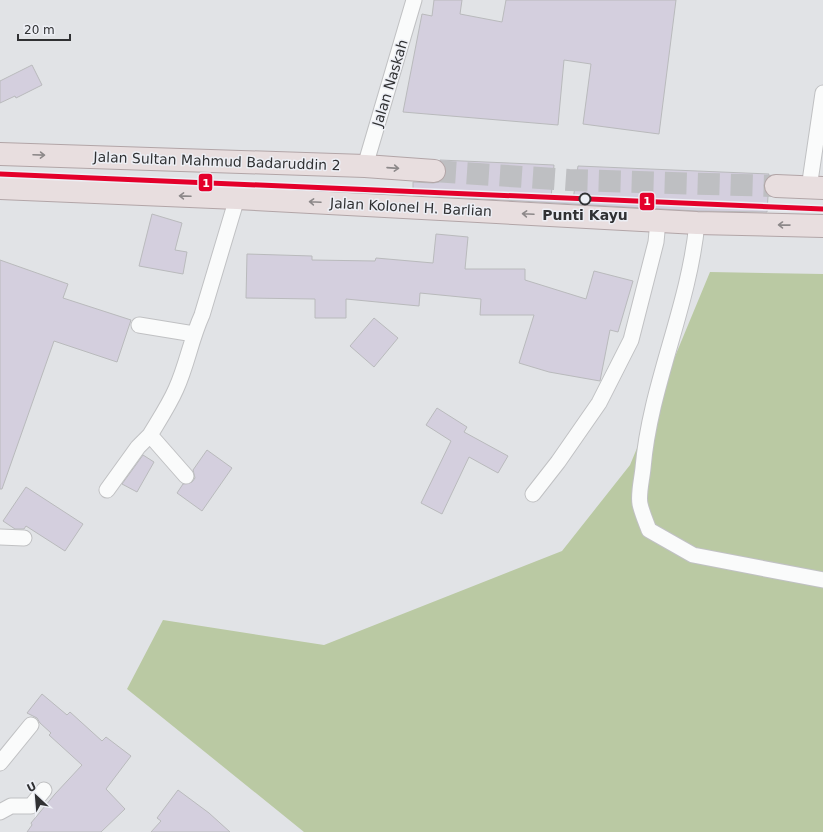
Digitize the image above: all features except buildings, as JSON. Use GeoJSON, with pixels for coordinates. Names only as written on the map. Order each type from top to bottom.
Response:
{"type":"FeatureCollection","features":[{"type":"Feature","properties":{"kind":"highway","name":"Jalan Sultan Mahmud Badaruddin 2"},"geometry":{"type":"LineString","coordinates":[[0,154],[365,166],[434,171]]}},
{"type":"Feature","properties":{"kind":"highway"},"geometry":{"type":"LineString","coordinates":[[776,186],[816,188]]}},
{"type":"Feature","properties":{"kind":"highway","name":"Jalan Kolonel H. Barlian"},"geometry":{"type":"LineString","coordinates":[[0,188],[237,198],[697,223],[823,226]]}},
{"type":"Feature","properties":{"kind":"street","name":"Jalan Naskah"},"geometry":{"type":"LineString","coordinates":[[365,166],[414,0]]}},
{"type":"Feature","properties":{"kind":"street"},"geometry":{"type":"LineString","coordinates":[[816,188],[823,93]]}},
{"type":"Feature","properties":{"kind":"street"},"geometry":{"type":"LineString","coordinates":[[107,490],[138,447],[150,435],[176,389],[191,348],[194,334],[202,316],[237,198]]}},
{"type":"Feature","properties":{"kind":"street"},"geometry":{"type":"LineString","coordinates":[[533,494],[558,462],[599,403],[631,340],[656,242],[658,221]]}},
{"type":"Feature","properties":{"kind":"street"},"geometry":{"type":"LineString","coordinates":[[697,223],[695,245],[680,313],[661,378],[644,449],[639,503],[649,530],[693,555],[823,580]]}},
{"type":"Feature","properties":{"kind":"street"},"geometry":{"type":"LineString","coordinates":[[139,325],[194,334]]}},
{"type":"Feature","properties":{"kind":"street"},"geometry":{"type":"LineString","coordinates":[[150,435],[186,476]]}},
{"type":"Feature","properties":{"kind":"street"},"geometry":{"type":"LineString","coordinates":[[0,537],[24,538]]}},
{"type":"Feature","properties":{"kind":"street"},"geometry":{"type":"LineString","coordinates":[[0,763],[31,725]]}},
{"type":"Feature","properties":{"kind":"street"},"geometry":{"type":"LineString","coordinates":[[0,812],[11,806],[31,806],[44,790]]}},
{"type":"Feature","properties":{"kind":"green space"},"geometry":{"type":"Polygon","coordinates":[[[710,272],[823,274],[823,832],[304,832],[127,689],[163,620],[324,645],[562,551],[630,465],[710,272]]]}},
{"type":"Feature","properties":{"kind":"tunnel"},"geometry":{"type":"LineString","coordinates":[[434,171],[569,180],[776,186]]}},
{"type":"Feature","properties":{"kind":"transit line","name":"1"},"geometry":{"type":"LineString","coordinates":[[0,174],[823,209]]}},
{"type":"Feature","properties":{"kind":"place","name":"Punti Kayu"},"geometry":{"type":"Point","coordinates":[585,199]}}]}
